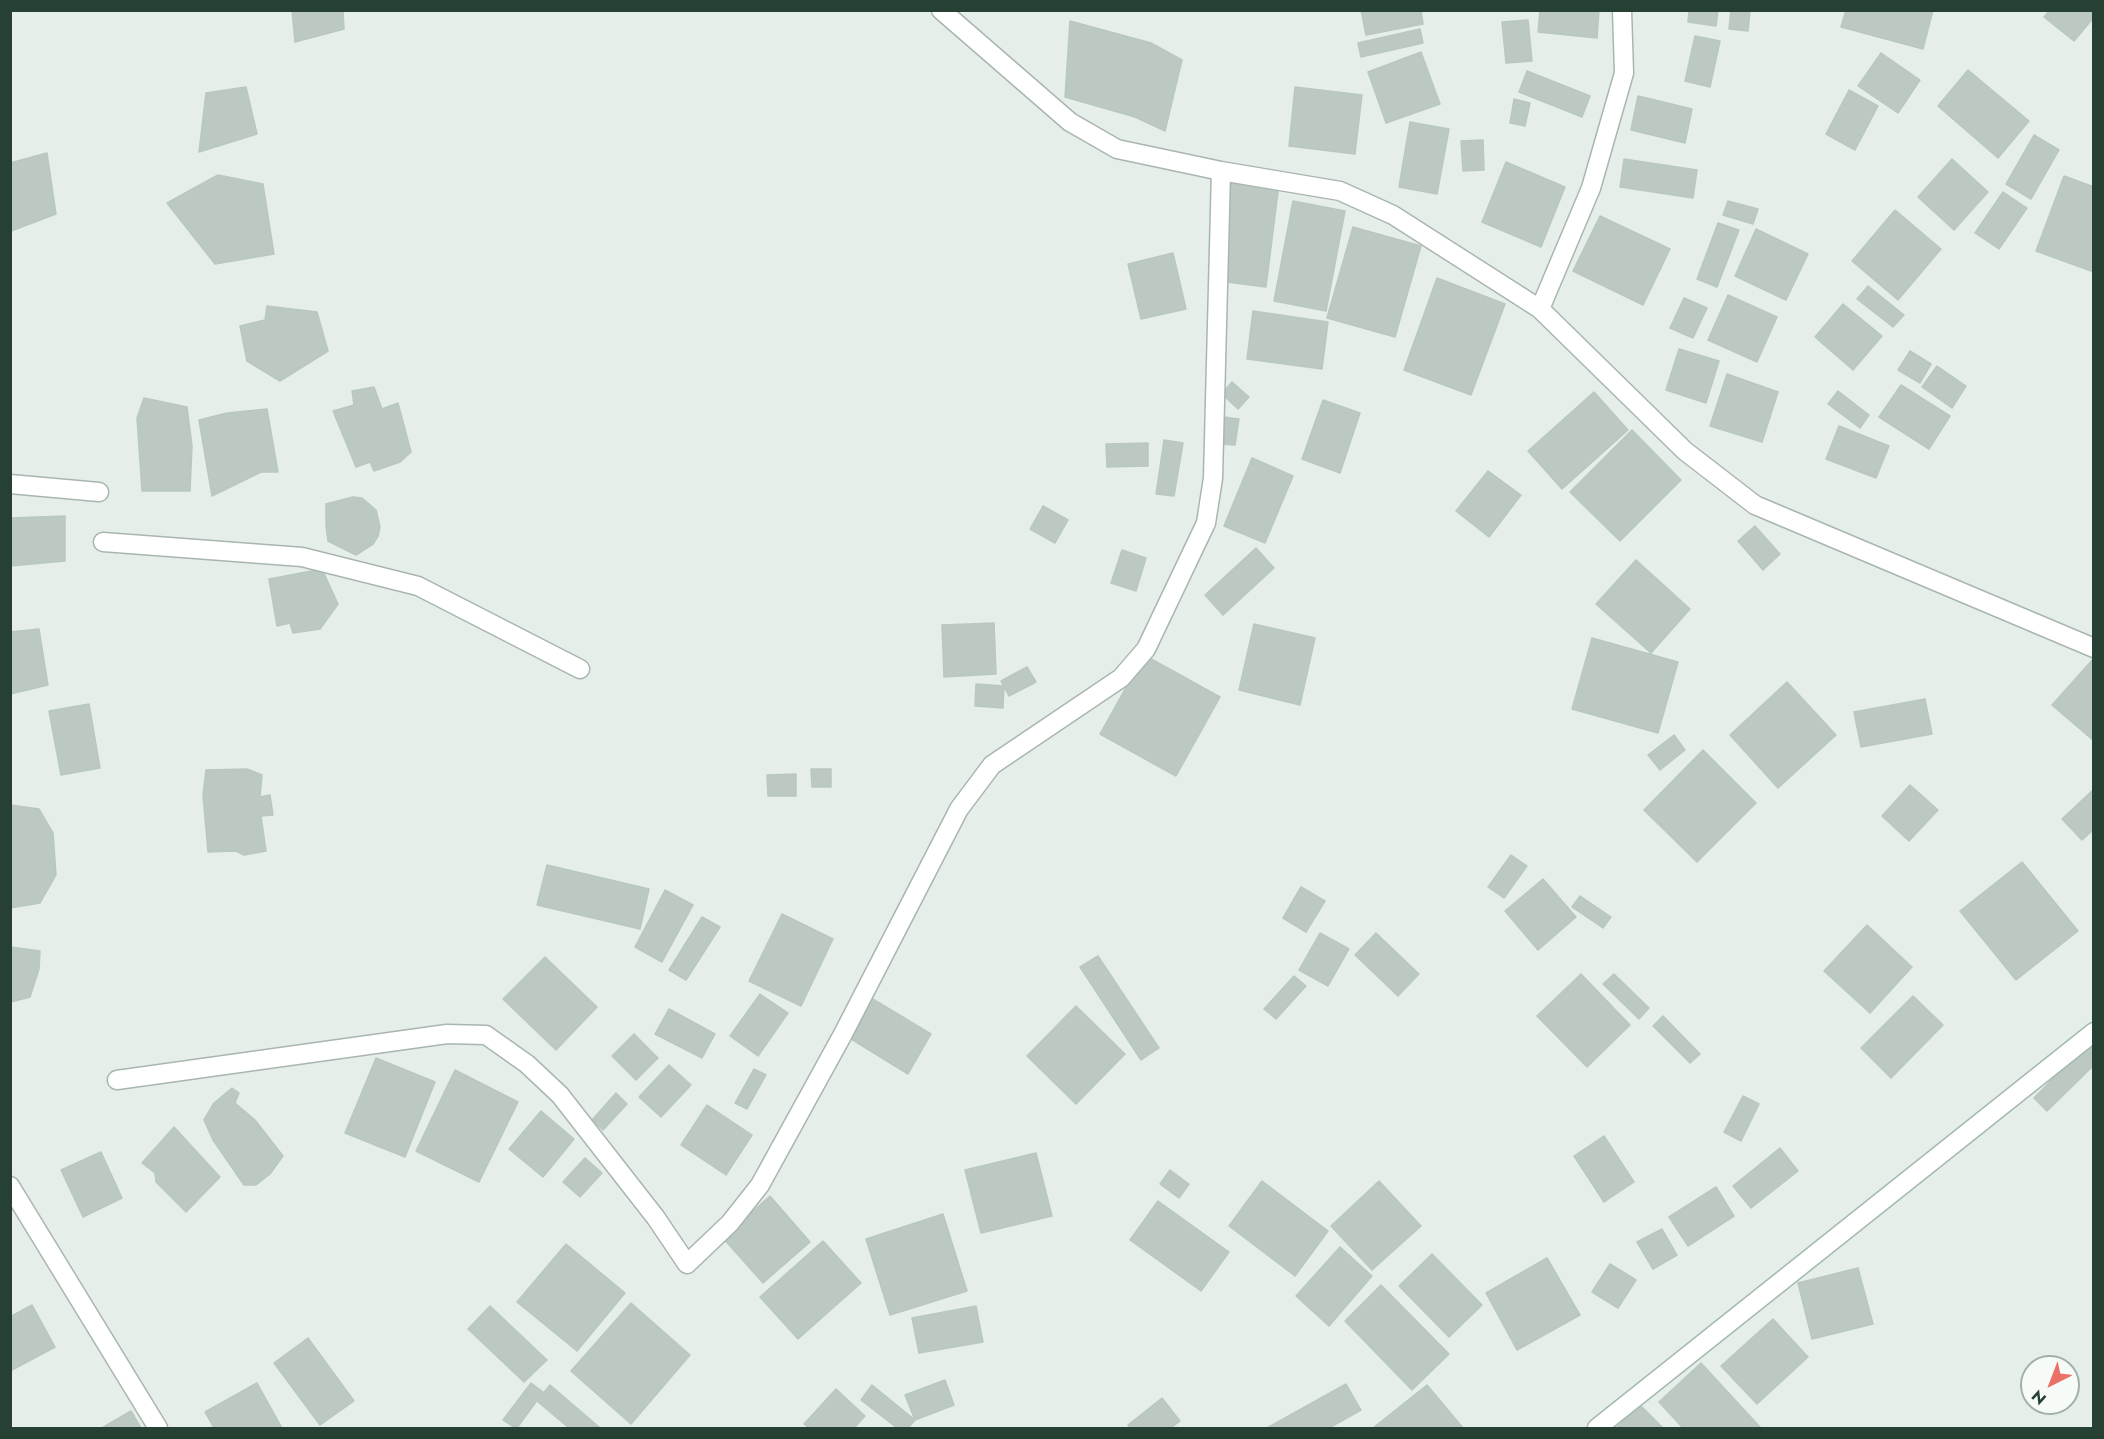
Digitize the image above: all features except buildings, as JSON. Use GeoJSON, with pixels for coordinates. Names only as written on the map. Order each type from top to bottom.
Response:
{"type":"FeatureCollection","features":[{"type":"Feature","properties":{"kind":"street"},"geometry":{"type":"LineString","coordinates":[[941,10],[1070,122],[1117,149],[1221,171],[1340,191],[1393,215],[1540,309],[1685,451],[1755,505],[2094,648]]}},
{"type":"Feature","properties":{"kind":"street"},"geometry":{"type":"LineString","coordinates":[[1540,309],[1591,188],[1624,73],[1622,10]]}},
{"type":"Feature","properties":{"kind":"street"},"geometry":{"type":"LineString","coordinates":[[117,1080],[447,1034],[486,1035],[527,1064],[560,1095],[656,1218],[687,1264],[730,1223],[760,1185],[843,1034],[959,809],[992,765],[1121,678],[1146,649],[1206,523],[1212,490],[1221,171]]}},
{"type":"Feature","properties":{"kind":"street"},"geometry":{"type":"LineString","coordinates":[[10,484],[99,492]]}},
{"type":"Feature","properties":{"kind":"street"},"geometry":{"type":"LineString","coordinates":[[102,542],[302,557],[418,586],[580,669]]}},
{"type":"Feature","properties":{"kind":"street"},"geometry":{"type":"LineString","coordinates":[[1597,1428],[2094,1032]]}},
{"type":"Feature","properties":{"kind":"street"},"geometry":{"type":"LineString","coordinates":[[10,1186],[158,1428]]}}]}
